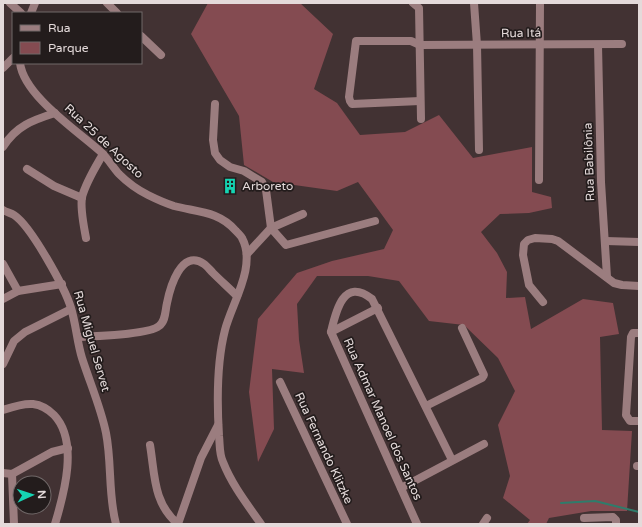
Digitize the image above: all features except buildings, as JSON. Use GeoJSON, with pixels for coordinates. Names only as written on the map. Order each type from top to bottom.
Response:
{"type":"FeatureCollection","features":[{"type":"Feature","properties":{"kind":"street"},"geometry":{"type":"LineString","coordinates":[[10,3],[20,12]]}},
{"type":"Feature","properties":{"kind":"street"},"geometry":{"type":"LineString","coordinates":[[107,3],[115,12]]}},
{"type":"Feature","properties":{"kind":"street"},"geometry":{"type":"LineString","coordinates":[[414,3],[419,8],[421,119]]}},
{"type":"Feature","properties":{"kind":"street"},"geometry":{"type":"LineString","coordinates":[[474,3],[477,46],[479,150]]}},
{"type":"Feature","properties":{"kind":"street"},"geometry":{"type":"LineString","coordinates":[[539,180],[540,3]]}},
{"type":"Feature","properties":{"kind":"street"},"geometry":{"type":"LineString","coordinates":[[142,37],[161,55]]}},
{"type":"Feature","properties":{"kind":"street","name":"Rua Itá"},"geometry":{"type":"LineString","coordinates":[[420,101],[352,104],[350,97],[356,41],[411,41],[420,45],[477,46],[622,44]]}},
{"type":"Feature","properties":{"kind":"street","name":"Rua Babilônia"},"geometry":{"type":"LineString","coordinates":[[598,45],[601,182],[606,241],[607,277]]}},
{"type":"Feature","properties":{"kind":"street"},"geometry":{"type":"LineString","coordinates":[[3,68],[12,59]]}},
{"type":"Feature","properties":{"kind":"street","name":"Rua 25 de Agosto"},"geometry":{"type":"LineString","coordinates":[[20,64],[26,81],[36,94],[55,113],[102,154],[120,175],[137,189],[173,206],[201,211],[216,216],[226,221],[242,238],[247,254],[244,279],[225,331],[218,386],[218,425],[222,462],[235,486],[261,524]]}},
{"type":"Feature","properties":{"kind":"street"},"geometry":{"type":"LineString","coordinates":[[216,104],[213,140],[215,153],[220,160],[230,167],[244,171],[262,182],[266,190],[271,228],[286,245],[375,221]]}},
{"type":"Feature","properties":{"kind":"street"},"geometry":{"type":"LineString","coordinates":[[3,147],[21,127],[38,118],[55,113]]}},
{"type":"Feature","properties":{"kind":"street"},"geometry":{"type":"LineString","coordinates":[[86,238],[83,221],[82,198],[91,174],[102,154]]}},
{"type":"Feature","properties":{"kind":"street"},"geometry":{"type":"LineString","coordinates":[[27,168],[54,186],[82,198]]}},
{"type":"Feature","properties":{"kind":"street","name":"Rua Miguel Servet"},"geometry":{"type":"LineString","coordinates":[[3,210],[14,215],[39,246],[62,284],[71,309],[81,356],[102,416],[106,434],[112,505],[116,524]]}},
{"type":"Feature","properties":{"kind":"street"},"geometry":{"type":"LineString","coordinates":[[247,254],[271,228],[303,214]]}},
{"type":"Feature","properties":{"kind":"street"},"geometry":{"type":"LineString","coordinates":[[543,302],[529,285],[523,255],[524,244],[528,240],[535,238],[552,239],[558,241],[614,283],[639,286]]}},
{"type":"Feature","properties":{"kind":"street"},"geometry":{"type":"LineString","coordinates":[[606,241],[639,242]]}},
{"type":"Feature","properties":{"kind":"street"},"geometry":{"type":"LineString","coordinates":[[78,337],[134,333],[156,328],[163,322],[176,273],[188,262],[195,261],[204,264],[237,296]]}},
{"type":"Feature","properties":{"kind":"street"},"geometry":{"type":"LineString","coordinates":[[3,264],[18,291]]}},
{"type":"Feature","properties":{"kind":"street"},"geometry":{"type":"LineString","coordinates":[[3,299],[18,291],[62,284]]}},
{"type":"Feature","properties":{"kind":"street","name":"Rua Admar Manoel dos Santos"},"geometry":{"type":"LineString","coordinates":[[417,524],[331,332],[339,304],[348,294],[356,292],[364,293],[372,299],[378,308],[452,460]]}},
{"type":"Feature","properties":{"kind":"street"},"geometry":{"type":"LineString","coordinates":[[331,332],[378,308]]}},
{"type":"Feature","properties":{"kind":"street"},"geometry":{"type":"LineString","coordinates":[[3,364],[14,341],[25,332],[71,309]]}},
{"type":"Feature","properties":{"kind":"street"},"geometry":{"type":"LineString","coordinates":[[426,406],[482,378],[484,375],[462,328]]}},
{"type":"Feature","properties":{"kind":"street"},"geometry":{"type":"LineString","coordinates":[[639,333],[634,333],[631,337],[626,415],[630,421],[639,421]]}},
{"type":"Feature","properties":{"kind":"street","name":"Rua Fernando Klitzke"},"geometry":{"type":"LineString","coordinates":[[280,382],[347,524]]}},
{"type":"Feature","properties":{"kind":"street"},"geometry":{"type":"LineString","coordinates":[[3,410],[20,405],[32,404],[41,406],[51,411],[65,431],[68,448],[67,470],[56,524]]}},
{"type":"Feature","properties":{"kind":"street"},"geometry":{"type":"LineString","coordinates":[[150,445],[160,501],[165,510],[178,524],[201,458],[218,425]]}},
{"type":"Feature","properties":{"kind":"street"},"geometry":{"type":"LineString","coordinates":[[401,488],[484,444]]}},
{"type":"Feature","properties":{"kind":"street"},"geometry":{"type":"LineString","coordinates":[[3,473],[12,474],[52,452],[68,448]]}},
{"type":"Feature","properties":{"kind":"street"},"geometry":{"type":"LineString","coordinates":[[12,474],[14,524]]}},
{"type":"Feature","properties":{"kind":"street"},"geometry":{"type":"LineString","coordinates":[[584,518],[613,517],[616,520],[616,524]]}},
{"type":"Feature","properties":{"kind":"green space"},"geometry":{"type":"Polygon","coordinates":[[[208,3],[300,3],[333,34],[314,89],[337,103],[360,135],[405,132],[439,115],[473,158],[532,147],[532,192],[551,197],[552,208],[529,213],[500,214],[481,232],[497,253],[507,272],[506,298],[525,297],[531,329],[583,299],[613,303],[619,334],[600,337],[602,430],[632,431],[627,511],[591,511],[549,518],[546,524],[527,524],[530,520],[503,498],[510,476],[498,425],[515,391],[498,358],[464,325],[429,321],[399,281],[368,276],[317,276],[297,304],[299,340],[304,373],[272,369],[274,429],[258,462],[249,392],[258,319],[297,273],[332,261],[384,249],[393,230],[358,182],[337,191],[273,182],[244,165],[239,116],[191,34],[208,3]]]}},
{"type":"Feature","properties":{"kind":"waterway"},"geometry":{"type":"LineString","coordinates":[[561,503],[595,501],[639,512]]}},
{"type":"Feature","properties":{"kind":"place","name":"Arboreto"},"geometry":{"type":"Point","coordinates":[230,186]}}]}
